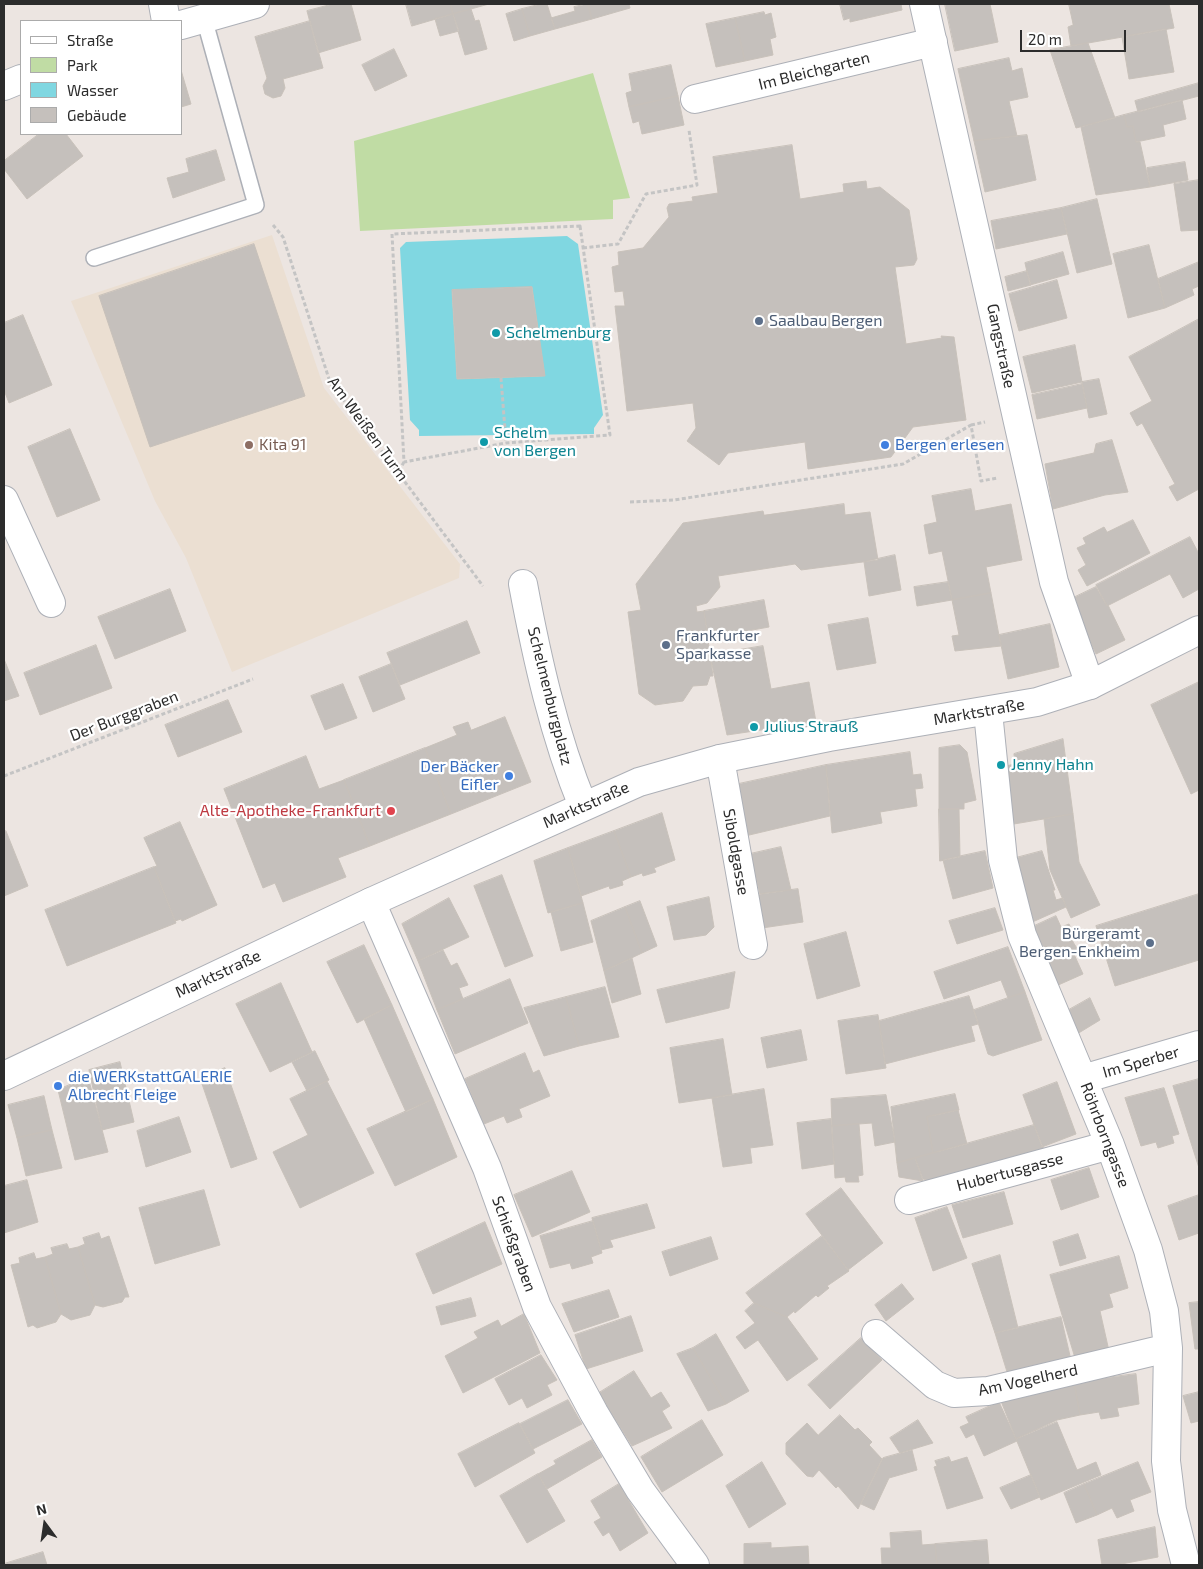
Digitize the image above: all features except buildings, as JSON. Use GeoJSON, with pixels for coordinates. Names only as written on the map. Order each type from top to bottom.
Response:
{"type":"FeatureCollection","features":[{"type":"Feature","properties":{"kind":"street"},"geometry":{"type":"LineString","coordinates":[[163,4],[166,20]]}},
{"type":"Feature","properties":{"kind":"street"},"geometry":{"type":"LineString","coordinates":[[193,22],[255,4]]}},
{"type":"Feature","properties":{"kind":"street","name":"Gangstraße"},"geometry":{"type":"LineString","coordinates":[[924,4],[1054,582],[1090,685]]}},
{"type":"Feature","properties":{"kind":"street","name":"Im Bleichgarten"},"geometry":{"type":"LineString","coordinates":[[695,99],[933,42]]}},
{"type":"Feature","properties":{"kind":"street"},"geometry":{"type":"LineString","coordinates":[[4,500],[50,603]]}},
{"type":"Feature","properties":{"kind":"street","name":"Schelmenburgplatz"},"geometry":{"type":"LineString","coordinates":[[523,584],[535,646],[545,684],[568,769],[583,806]]}},
{"type":"Feature","properties":{"kind":"street","name":"Marktstraße"},"geometry":{"type":"LineString","coordinates":[[4,1076],[371,902],[639,782],[720,758],[829,737],[988,712],[1037,702],[1090,685],[1199,630]]}},
{"type":"Feature","properties":{"kind":"street","name":"Röhrborngasse"},"geometry":{"type":"LineString","coordinates":[[988,712],[1003,860],[1022,935],[1110,1145],[1148,1250],[1164,1311],[1168,1348],[1166,1461],[1172,1510],[1186,1565]]}},
{"type":"Feature","properties":{"kind":"street","name":"Siboldgasse"},"geometry":{"type":"LineString","coordinates":[[720,758],[753,944]]}},
{"type":"Feature","properties":{"kind":"street","name":"Schießgraben"},"geometry":{"type":"LineString","coordinates":[[371,902],[487,1168],[537,1308],[594,1414],[640,1490],[695,1565]]}},
{"type":"Feature","properties":{"kind":"street","name":"Im Sperber"},"geometry":{"type":"LineString","coordinates":[[1083,1079],[1199,1045]]}},
{"type":"Feature","properties":{"kind":"street","name":"Hubertusgasse"},"geometry":{"type":"LineString","coordinates":[[909,1200],[1110,1145]]}},
{"type":"Feature","properties":{"kind":"street","name":"Am Vogelherd"},"geometry":{"type":"LineString","coordinates":[[876,1334],[935,1385],[954,1393],[988,1390],[1168,1348]]}},
{"type":"Feature","properties":{"kind":"lane"},"geometry":{"type":"LineString","coordinates":[[94,258],[256,205],[193,22]]}},
{"type":"Feature","properties":{"kind":"path"},"geometry":{"type":"LineString","coordinates":[[583,248],[618,244],[646,194],[697,185],[689,128],[695,99]]}},
{"type":"Feature","properties":{"kind":"path","name":"Am Weißen Turm"},"geometry":{"type":"LineString","coordinates":[[256,205],[283,237],[330,382],[399,471],[483,586]]}},
{"type":"Feature","properties":{"kind":"path"},"geometry":{"type":"LineString","coordinates":[[399,471],[404,462],[392,234],[580,226],[610,435],[506,443],[404,462]]}},
{"type":"Feature","properties":{"kind":"path"},"geometry":{"type":"LineString","coordinates":[[502,378],[506,443]]}},
{"type":"Feature","properties":{"kind":"path"},"geometry":{"type":"LineString","coordinates":[[630,502],[674,500],[903,464],[971,425],[981,481],[1030,472]]}},
{"type":"Feature","properties":{"kind":"path","name":"Der Burggraben"},"geometry":{"type":"LineString","coordinates":[[4,776],[253,679]]}},
{"type":"Feature","properties":{"kind":"shaded area","name":"Kita 91"},"geometry":{"type":"Polygon","coordinates":[[[272,235],[324,388],[460,564],[459,578],[232,672],[186,558],[155,501],[71,301],[272,235]]]}},
{"type":"Feature","properties":{"kind":"green space"},"geometry":{"type":"Polygon","coordinates":[[[593,73],[630,198],[613,200],[613,219],[360,231],[354,141],[593,73]]]}},
{"type":"Feature","properties":{"kind":"water"},"geometry":{"type":"Polygon","coordinates":[[[567,236],[578,244],[603,415],[594,428],[594,434],[419,436],[419,430],[410,420],[400,248],[406,242],[567,236]],[[532,287],[452,291],[457,379],[544,376],[532,287]]]}},
{"type":"Feature","properties":{"kind":"place","name":"Saalbau Bergen"},"geometry":{"type":"Point","coordinates":[759,321]}},
{"type":"Feature","properties":{"kind":"place","name":"Schelmenburg"},"geometry":{"type":"Point","coordinates":[496,333]}},
{"type":"Feature","properties":{"kind":"place","name":"Schelm von Bergen"},"geometry":{"type":"Point","coordinates":[484,442]}},
{"type":"Feature","properties":{"kind":"place","name":"Kita 91"},"geometry":{"type":"Point","coordinates":[249,445]}},
{"type":"Feature","properties":{"kind":"place","name":"Bergen erlesen"},"geometry":{"type":"Point","coordinates":[885,445]}},
{"type":"Feature","properties":{"kind":"place","name":"Frankfurter Sparkasse"},"geometry":{"type":"Point","coordinates":[666,645]}},
{"type":"Feature","properties":{"kind":"place","name":"Julius Strauß"},"geometry":{"type":"Point","coordinates":[754,727]}},
{"type":"Feature","properties":{"kind":"place","name":"Jenny Hahn"},"geometry":{"type":"Point","coordinates":[1001,765]}},
{"type":"Feature","properties":{"kind":"place","name":"Der Bäcker Eifler"},"geometry":{"type":"Point","coordinates":[509,776]}},
{"type":"Feature","properties":{"kind":"place","name":"Alte-Apotheke-Frankfurt"},"geometry":{"type":"Point","coordinates":[391,811]}},
{"type":"Feature","properties":{"kind":"place","name":"Bürgeramt Bergen-Enkheim"},"geometry":{"type":"Point","coordinates":[1150,943]}},
{"type":"Feature","properties":{"kind":"place","name":"die WERKstattGALERIE Albrecht Fleige"},"geometry":{"type":"Point","coordinates":[58,1086]}}]}
